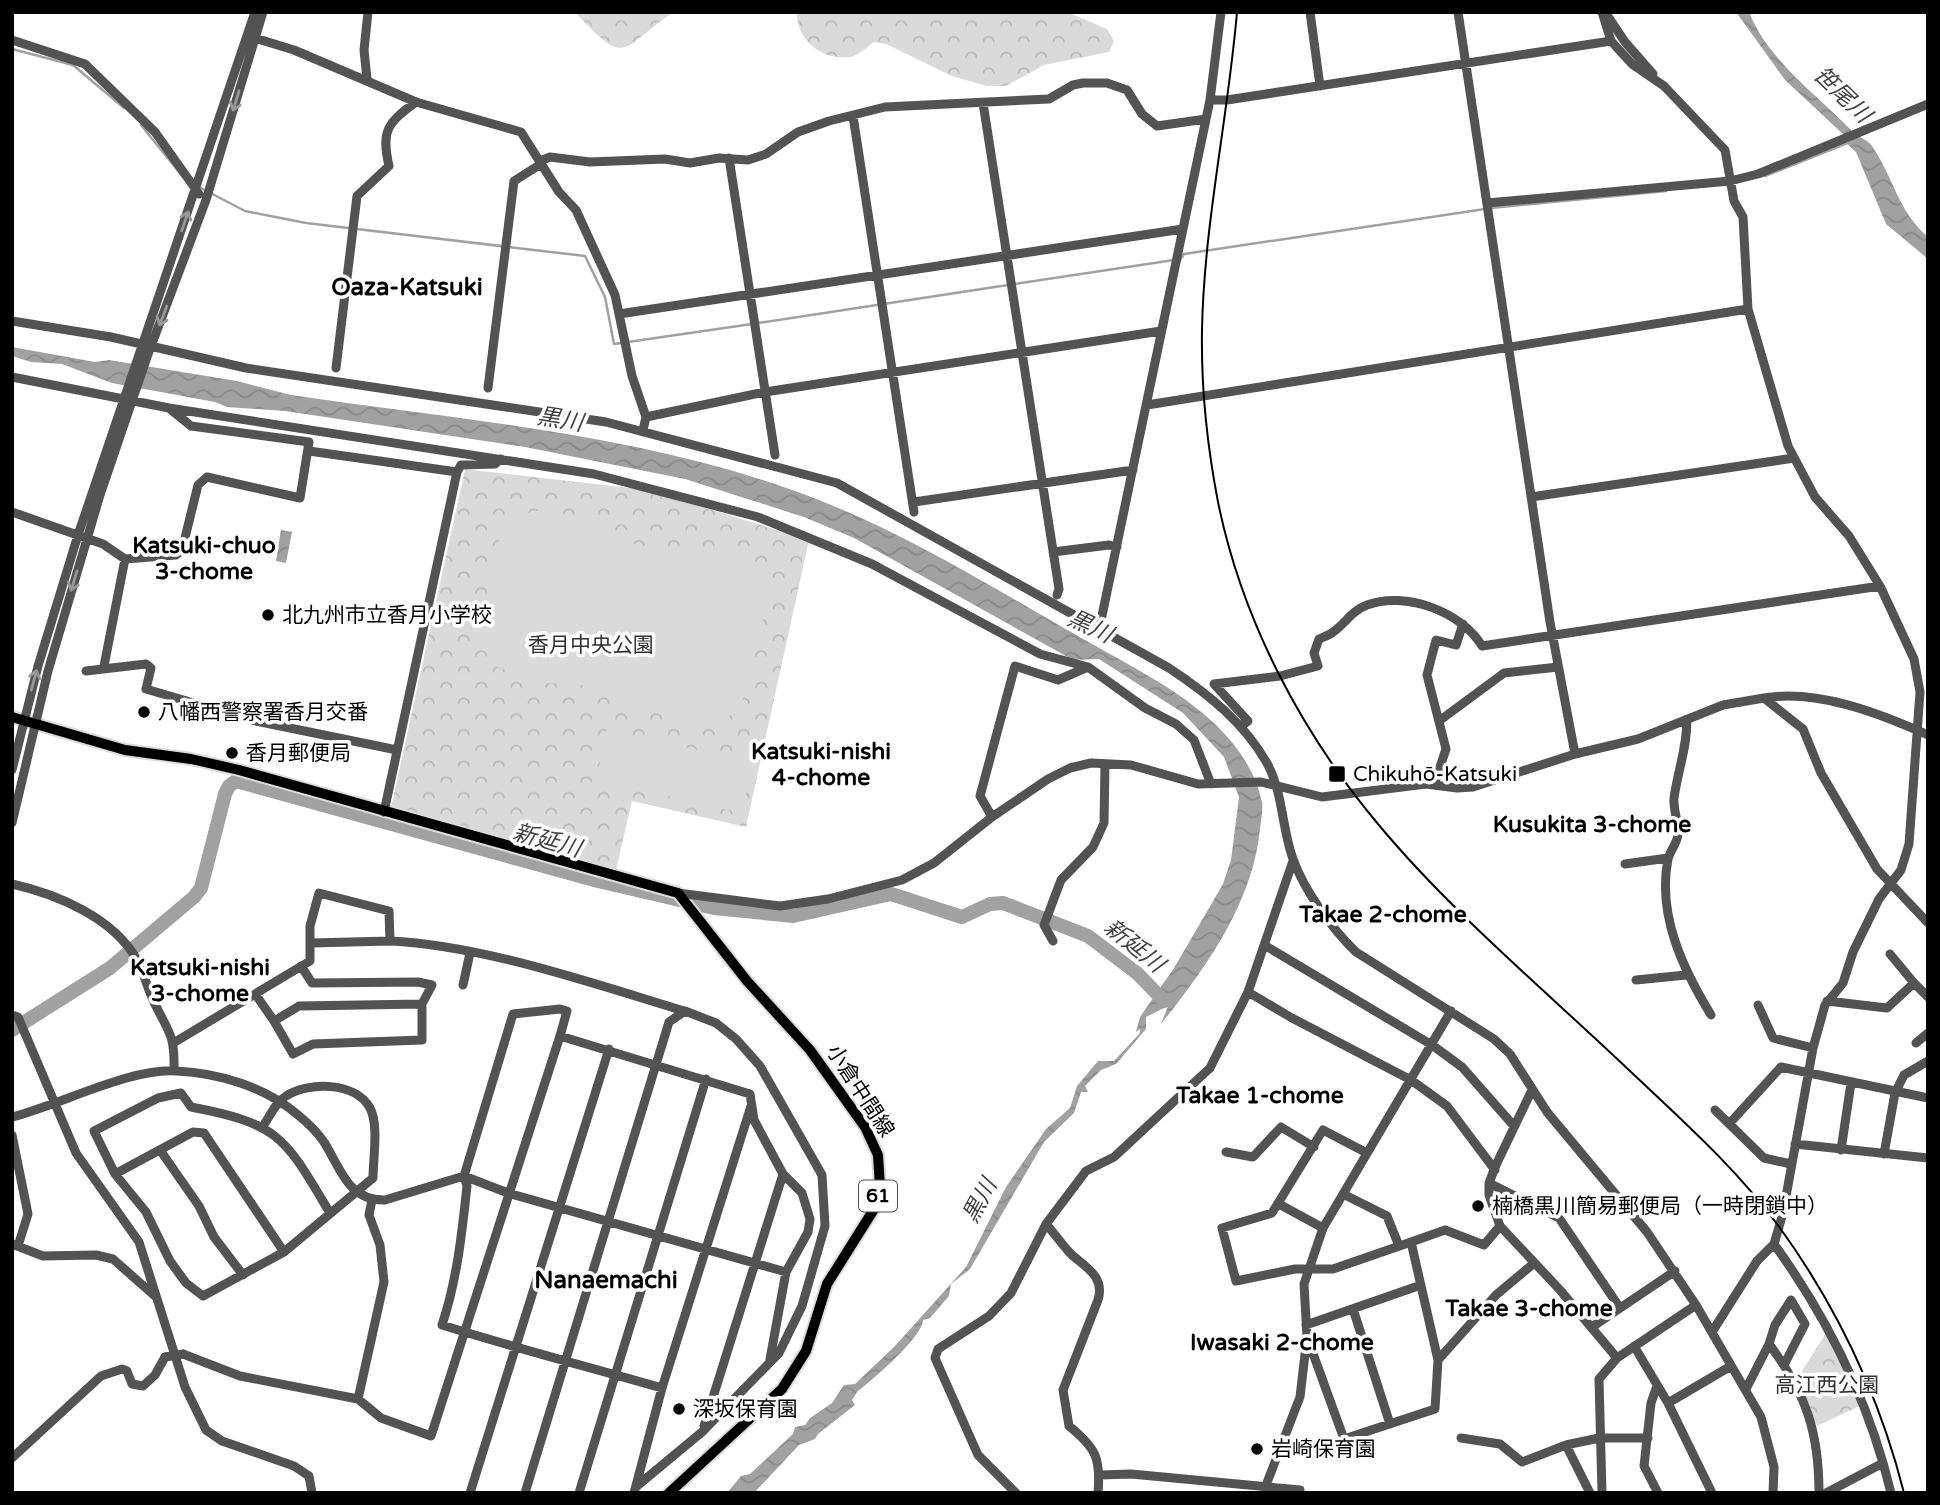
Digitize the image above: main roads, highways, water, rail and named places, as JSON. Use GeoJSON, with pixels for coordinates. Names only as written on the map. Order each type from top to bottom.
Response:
{"type":"FeatureCollection","features":[{"type":"Feature","properties":{"kind":"main road","name":"小倉中間線"},"geometry":{"type":"LineString","coordinates":[[23,721],[125,750],[219,765],[678,893],[747,981],[810,1050],[865,1126],[878,1155],[880,1187],[876,1206],[868,1225],[827,1284],[806,1351],[794,1372],[760,1411],[669,1493]]}},
{"type":"Feature","properties":{"kind":"water"},"geometry":{"type":"Polygon","coordinates":[[[1736,12],[1749,12],[1757,29],[1780,61],[1853,132],[1872,146],[1902,205],[1928,237],[1928,259],[1886,224],[1856,152],[1845,142],[1844,135],[1785,80],[1736,12]]]}},
{"type":"Feature","properties":{"kind":"water"},"geometry":{"type":"Polygon","coordinates":[[[12,347],[95,362],[109,360],[237,381],[291,395],[567,434],[704,463],[771,483],[868,521],[993,587],[1139,670],[1192,704],[1236,747],[1252,773],[1262,802],[1261,819],[1256,856],[1248,882],[1225,933],[1210,957],[1161,1024],[1168,1006],[1146,1017],[1146,1029],[1116,1064],[1101,1070],[1085,1086],[1088,1092],[1081,1092],[1074,1113],[1044,1142],[970,1269],[951,1284],[949,1296],[930,1318],[923,1320],[906,1348],[857,1392],[852,1400],[855,1405],[815,1439],[799,1445],[754,1493],[727,1493],[741,1476],[750,1474],[793,1434],[795,1427],[805,1425],[810,1418],[832,1403],[844,1385],[855,1384],[895,1346],[966,1267],[1006,1187],[1046,1129],[1070,1108],[1077,1086],[1098,1061],[1114,1061],[1140,1033],[1140,1029],[1136,1032],[1140,1017],[1174,968],[1223,884],[1231,860],[1239,797],[1224,757],[1183,713],[1099,659],[1073,660],[854,538],[804,517],[685,479],[525,447],[285,411],[227,407],[215,402],[112,383],[62,364],[31,362],[12,356],[12,347]]]}},
{"type":"Feature","properties":{"kind":"water"},"geometry":{"type":"Polygon","coordinates":[[[281,530],[292,532],[286,563],[276,561],[281,530]]]}},
{"type":"Feature","properties":{"kind":"waterway"},"geometry":{"type":"LineString","coordinates":[[12,49],[73,65],[124,108]]}},
{"type":"Feature","properties":{"kind":"waterway"},"geometry":{"type":"LineString","coordinates":[[141,125],[183,177]]}},
{"type":"Feature","properties":{"kind":"waterway"},"geometry":{"type":"LineString","coordinates":[[1765,176],[1850,142]]}},
{"type":"Feature","properties":{"kind":"waterway"},"geometry":{"type":"LineString","coordinates":[[197,186],[245,211],[306,223],[585,256],[605,297],[614,344],[752,324]]}},
{"type":"Feature","properties":{"kind":"waterway"},"geometry":{"type":"LineString","coordinates":[[1491,208],[1666,191]]}},
{"type":"Feature","properties":{"kind":"waterway"},"geometry":{"type":"LineString","coordinates":[[1180,260],[1184,254],[1485,209]]}},
{"type":"Feature","properties":{"kind":"waterway"},"geometry":{"type":"LineString","coordinates":[[1014,284],[1174,260]]}},
{"type":"Feature","properties":{"kind":"waterway"},"geometry":{"type":"LineString","coordinates":[[758,323],[1008,285]]}},
{"type":"Feature","properties":{"kind":"waterway","name":"新延川"},"geometry":{"type":"LineString","coordinates":[[12,1030],[110,968],[194,897],[201,888],[225,794],[229,786],[236,781],[598,881],[714,908],[793,916],[891,894],[962,917],[990,904],[1003,903],[1088,936],[1138,974],[1164,1001]]}},
{"type":"Feature","properties":{"kind":"tram line"},"geometry":{"type":"LineString","coordinates":[[1237,12],[1207,250],[1202,330],[1203,373],[1208,438],[1218,502],[1242,589],[1259,631],[1278,673],[1324,751],[1350,789],[1406,857],[1500,951],[1709,1147],[1746,1186],[1780,1228],[1820,1289],[1854,1354],[1883,1423],[1904,1493]]}},
{"type":"Feature","properties":{"kind":"place","name":"北九州市立香月小学校"},"geometry":{"type":"Point","coordinates":[268,615]}},
{"type":"Feature","properties":{"kind":"place","name":"八幡西警察署香月交番"},"geometry":{"type":"Point","coordinates":[144,712]}},
{"type":"Feature","properties":{"kind":"place","name":"香月郵便局"},"geometry":{"type":"Point","coordinates":[232,753]}},
{"type":"Feature","properties":{"kind":"place","name":"Chikuhō-Katsuki"},"geometry":{"type":"Point","coordinates":[1337,774]}},
{"type":"Feature","properties":{"kind":"place","name":"楠橋黒川簡易郵便局（一時閉鎖中）"},"geometry":{"type":"Point","coordinates":[1478,1206]}},
{"type":"Feature","properties":{"kind":"place","name":"深坂保育園"},"geometry":{"type":"Point","coordinates":[679,1409]}},
{"type":"Feature","properties":{"kind":"place","name":"岩崎保育園"},"geometry":{"type":"Point","coordinates":[1257,1449]}},
{"type":"Feature","properties":{"kind":"district","name":"Oaza-Katsuki"},"geometry":{"type":"Point","coordinates":[407,287]}},
{"type":"Feature","properties":{"kind":"district","name":"Katsuki-chuo 3-chome"},"geometry":{"type":"Point","coordinates":[204,559]}},
{"type":"Feature","properties":{"kind":"district","name":"Katsuki-nishi 4-chome"},"geometry":{"type":"Point","coordinates":[821,765]}},
{"type":"Feature","properties":{"kind":"district","name":"Kusukita 3-chome"},"geometry":{"type":"Point","coordinates":[1592,825]}},
{"type":"Feature","properties":{"kind":"district","name":"Takae 2-chome"},"geometry":{"type":"Point","coordinates":[1383,915]}},
{"type":"Feature","properties":{"kind":"district","name":"Katsuki-nishi 3-chome"},"geometry":{"type":"Point","coordinates":[200,981]}},
{"type":"Feature","properties":{"kind":"district","name":"Takae 1-chome"},"geometry":{"type":"Point","coordinates":[1260,1096]}},
{"type":"Feature","properties":{"kind":"district","name":"Nanaemachi"},"geometry":{"type":"Point","coordinates":[606,1280]}},
{"type":"Feature","properties":{"kind":"district","name":"Takae 3-chome"},"geometry":{"type":"Point","coordinates":[1529,1309]}},
{"type":"Feature","properties":{"kind":"district","name":"Iwasaki 2-chome"},"geometry":{"type":"Point","coordinates":[1282,1343]}},
{"type":"Feature","properties":{"kind":"water label","name":"笹尾川"},"geometry":{"type":"Point","coordinates":[1842,95]}},
{"type":"Feature","properties":{"kind":"water label","name":"黒川"},"geometry":{"type":"Point","coordinates":[560,420]}},
{"type":"Feature","properties":{"kind":"water label","name":"黒川"},"geometry":{"type":"Point","coordinates":[1090,627]}},
{"type":"Feature","properties":{"kind":"water label","name":"黒川"},"geometry":{"type":"Point","coordinates":[980,1201]}},
{"type":"Feature","properties":{"kind":"park label","name":"香月中央公園"},"geometry":{"type":"Point","coordinates":[591,645]}},
{"type":"Feature","properties":{"kind":"park label","name":"高江西公園"},"geometry":{"type":"Point","coordinates":[1827,1385]}}]}
